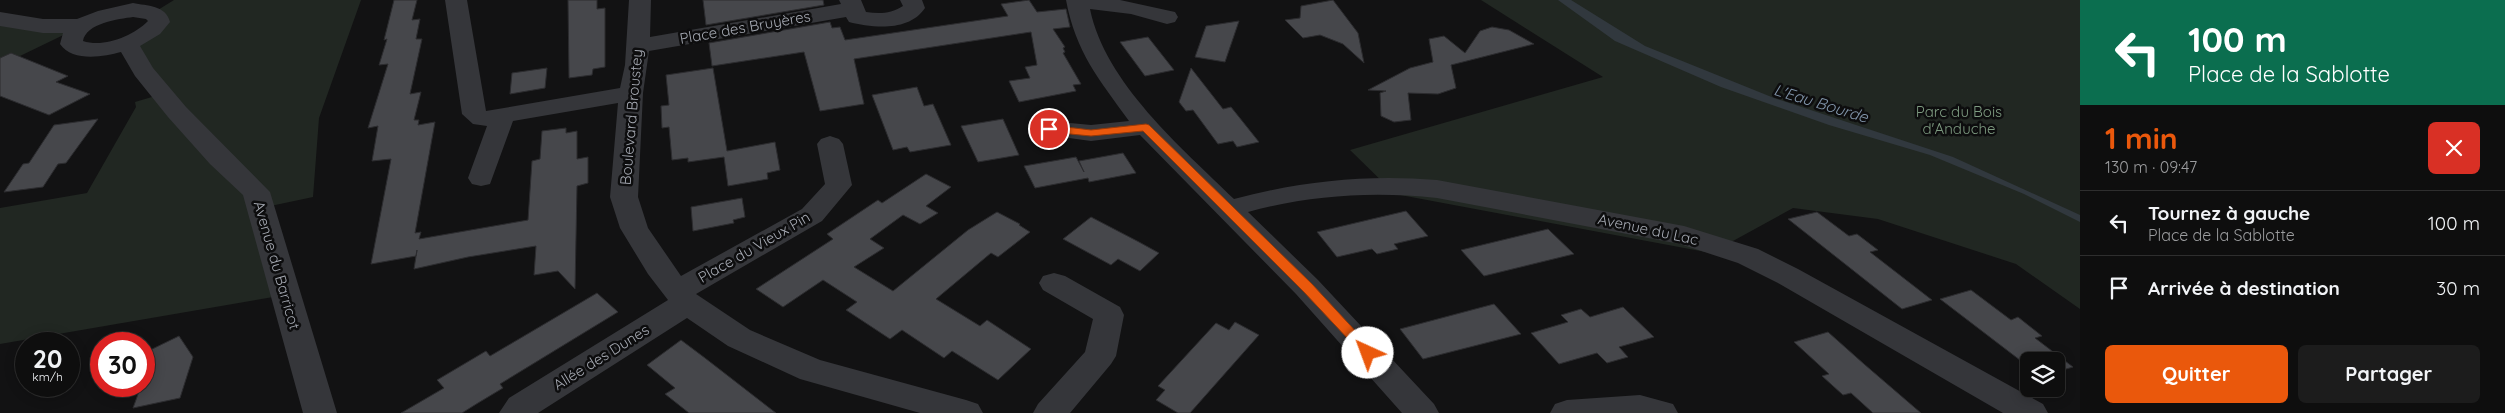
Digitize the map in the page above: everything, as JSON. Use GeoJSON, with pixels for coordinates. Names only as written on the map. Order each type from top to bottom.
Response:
{"type":"FeatureCollection","features":[{"type":"Feature","properties":{"kind":"street"},"geometry":{"type":"LineString","coordinates":[[153,13],[174,0]]}},
{"type":"Feature","properties":{"kind":"street"},"geometry":{"type":"LineString","coordinates":[[456,0],[474,114],[482,120],[502,118],[631,93]]}},
{"type":"Feature","properties":{"kind":"street","name":"Boulevard Broustey"},"geometry":{"type":"LineString","coordinates":[[640,0],[637,46],[638,65],[631,93],[624,198],[634,228],[658,267],[682,297],[739,338],[811,370],[966,413]]}},
{"type":"Feature","properties":{"kind":"street","name":"Place des Bruyères"},"geometry":{"type":"LineString","coordinates":[[637,46],[851,5],[857,17],[872,21],[906,16],[914,8],[911,0]]}},
{"type":"Feature","properties":{"kind":"street"},"geometry":{"type":"LineString","coordinates":[[1168,17],[1132,8],[1077,1],[1082,26],[1096,58],[1146,127],[1307,288],[1422,413]]}},
{"type":"Feature","properties":{"kind":"street"},"geometry":{"type":"LineString","coordinates":[[0,19],[43,26],[82,26],[120,12],[145,10],[158,17],[159,22],[155,27],[126,43],[98,49],[76,47],[71,44],[70,38],[82,26]]}},
{"type":"Feature","properties":{"kind":"street","name":"Avenue du Barricot"},"geometry":{"type":"LineString","coordinates":[[126,43],[143,70],[177,112],[219,158],[256,192],[320,413]]}},
{"type":"Feature","properties":{"kind":"street"},"geometry":{"type":"LineString","coordinates":[[482,178],[502,118]]}},
{"type":"Feature","properties":{"kind":"street"},"geometry":{"type":"LineString","coordinates":[[1049,129],[1091,133],[1146,127]]}},
{"type":"Feature","properties":{"kind":"street","name":"Place du Vieux Pin"},"geometry":{"type":"LineString","coordinates":[[682,297],[812,214],[839,185],[830,144]]}},
{"type":"Feature","properties":{"kind":"street","name":"Avenue du Lac"},"geometry":{"type":"LineString","coordinates":[[1228,209],[1297,192],[1333,187],[1401,184],[1446,190],[1684,235],[1748,256],[1788,276],[2031,413]]}},
{"type":"Feature","properties":{"kind":"street"},"geometry":{"type":"LineString","coordinates":[[1050,413],[1100,356],[1108,315],[1054,283]]}},
{"type":"Feature","properties":{"kind":"street","name":"Allée des Dunes"},"geometry":{"type":"LineString","coordinates":[[516,413],[521,407],[682,297]]}},
{"type":"Feature","properties":{"kind":"street"},"geometry":{"type":"LineString","coordinates":[[1567,413],[1640,408],[1661,413]]}},
{"type":"Feature","properties":{"kind":"green space"},"geometry":{"type":"Polygon","coordinates":[[[174,0],[361,0],[319,118],[313,197],[261,208],[285,295],[70,332],[15,332],[15,341],[0,344],[0,208],[87,193],[136,107],[135,102],[162,94],[130,52],[153,13],[174,0]]]}},
{"type":"Feature","properties":{"kind":"green space","name":"Parc du Bois d'Anduche"},"geometry":{"type":"Polygon","coordinates":[[[1481,0],[2080,0],[2080,309],[2016,264],[1878,219],[1793,208],[1711,253],[1395,194],[1350,150],[1603,77],[1481,0]]]}},
{"type":"Feature","properties":{"kind":"green space"},"geometry":{"type":"Polygon","coordinates":[[[0,19],[82,26],[20,56],[10,55],[0,60],[0,19]]]}},
{"type":"Feature","properties":{"kind":"shaded area"},"geometry":{"type":"Polygon","coordinates":[[[1558,0],[1571,0],[1645,46],[1774,98],[1953,157],[2080,215],[2080,222],[2024,194],[1930,155],[1829,125],[1721,87],[1615,41],[1558,0]]]}},
{"type":"Feature","properties":{"kind":"building"},"geometry":{"type":"Polygon","coordinates":[[[394,0],[417,0],[412,20],[420,19],[416,39],[422,39],[410,94],[421,92],[414,120],[419,120],[418,125],[435,122],[415,233],[421,232],[419,239],[528,220],[532,161],[540,159],[542,131],[566,128],[566,133],[577,131],[577,159],[588,157],[588,183],[577,186],[575,289],[558,271],[534,275],[536,246],[468,257],[414,269],[417,250],[416,256],[371,264],[391,159],[372,161],[378,126],[368,128],[388,64],[379,65],[387,39],[384,40],[394,0]]]}},
{"type":"Feature","properties":{"kind":"building"},"geometry":{"type":"Polygon","coordinates":[[[568,0],[597,0],[597,9],[605,8],[605,67],[593,69],[592,75],[569,78],[568,0]]]}},
{"type":"Feature","properties":{"kind":"building"},"geometry":{"type":"Polygon","coordinates":[[[703,0],[823,0],[824,5],[706,25],[703,0]]]}},
{"type":"Feature","properties":{"kind":"building"},"geometry":{"type":"Polygon","coordinates":[[[1029,0],[1037,12],[1066,9],[1070,27],[1053,29],[1065,47],[1063,48],[1065,52],[1063,53],[1081,84],[1073,85],[1076,91],[1019,102],[1009,81],[1030,78],[1025,67],[1037,65],[1031,32],[854,59],[864,104],[820,111],[804,52],[712,66],[709,43],[830,22],[832,28],[840,27],[845,40],[1008,16],[1001,4],[1029,0]]]}},
{"type":"Feature","properties":{"kind":"building"},"geometry":{"type":"Polygon","coordinates":[[[1333,0],[1358,33],[1364,63],[1343,44],[1320,35],[1303,38],[1285,20],[1300,18],[1301,6],[1333,0]]]}},
{"type":"Feature","properties":{"kind":"building"},"geometry":{"type":"Polygon","coordinates":[[[1239,21],[1225,62],[1195,57],[1206,26],[1239,21]]]}},
{"type":"Feature","properties":{"kind":"building"},"geometry":{"type":"Polygon","coordinates":[[[1492,27],[1509,30],[1534,44],[1451,65],[1456,88],[1438,94],[1408,93],[1411,120],[1394,122],[1381,116],[1380,93],[1386,91],[1368,90],[1410,68],[1433,62],[1429,39],[1444,36],[1465,53],[1480,31],[1492,27]]]}},
{"type":"Feature","properties":{"kind":"building"},"geometry":{"type":"Polygon","coordinates":[[[1148,37],[1174,70],[1145,76],[1120,42],[1148,37]]]}},
{"type":"Feature","properties":{"kind":"building"},"geometry":{"type":"Polygon","coordinates":[[[11,53],[68,76],[56,82],[90,94],[49,115],[0,96],[0,58],[11,53]]]}},
{"type":"Feature","properties":{"kind":"building"},"geometry":{"type":"Polygon","coordinates":[[[547,68],[545,88],[510,94],[512,73],[547,68]]]}},
{"type":"Feature","properties":{"kind":"building"},"geometry":{"type":"Polygon","coordinates":[[[713,68],[727,151],[775,142],[780,170],[767,173],[768,179],[728,186],[724,157],[688,162],[688,158],[672,160],[669,127],[662,128],[661,106],[669,105],[666,75],[713,68]]]}},
{"type":"Feature","properties":{"kind":"building"},"geometry":{"type":"Polygon","coordinates":[[[1191,68],[1223,109],[1231,107],[1259,142],[1237,147],[1233,141],[1218,144],[1193,110],[1186,111],[1179,102],[1191,68]]]}},
{"type":"Feature","properties":{"kind":"building"},"geometry":{"type":"Polygon","coordinates":[[[917,87],[924,106],[933,104],[951,145],[910,152],[907,147],[893,150],[872,95],[917,87]]]}},
{"type":"Feature","properties":{"kind":"building"},"geometry":{"type":"Polygon","coordinates":[[[98,119],[66,163],[58,164],[43,187],[4,192],[23,164],[29,163],[54,125],[98,119]]]}},
{"type":"Feature","properties":{"kind":"building"},"geometry":{"type":"Polygon","coordinates":[[[1003,119],[1019,155],[978,162],[961,126],[1003,119]]]}},
{"type":"Feature","properties":{"kind":"building"},"geometry":{"type":"Polygon","coordinates":[[[1123,153],[1136,173],[1089,182],[1088,178],[1035,188],[1024,166],[1076,157],[1084,172],[1079,161],[1123,153]]]}},
{"type":"Feature","properties":{"kind":"building"},"geometry":{"type":"Polygon","coordinates":[[[926,174],[951,187],[926,206],[938,213],[920,224],[903,215],[870,239],[884,248],[854,267],[893,291],[968,230],[997,212],[1020,224],[1030,232],[998,257],[991,253],[936,299],[980,326],[987,320],[1031,349],[998,380],[952,351],[944,358],[902,330],[890,339],[846,310],[857,302],[823,280],[783,307],[756,289],[833,239],[827,234],[878,200],[882,203],[926,174]]]}},
{"type":"Feature","properties":{"kind":"building"},"geometry":{"type":"Polygon","coordinates":[[[742,198],[745,217],[733,220],[734,223],[693,231],[691,207],[742,198]]]}},
{"type":"Feature","properties":{"kind":"building"},"geometry":{"type":"Polygon","coordinates":[[[1406,211],[1428,236],[1394,244],[1398,249],[1377,254],[1372,249],[1337,257],[1317,232],[1406,211]]]}},
{"type":"Feature","properties":{"kind":"building"},"geometry":{"type":"Polygon","coordinates":[[[1817,212],[1849,236],[1857,234],[1878,250],[1870,252],[1932,300],[1902,309],[1788,219],[1817,212]]]}},
{"type":"Feature","properties":{"kind":"building"},"geometry":{"type":"Polygon","coordinates":[[[1091,217],[1159,253],[1140,271],[1118,259],[1111,265],[1063,239],[1091,217]]]}},
{"type":"Feature","properties":{"kind":"building"},"geometry":{"type":"Polygon","coordinates":[[[1548,229],[1574,254],[1484,276],[1461,250],[1548,229]]]}},
{"type":"Feature","properties":{"kind":"building"},"geometry":{"type":"Polygon","coordinates":[[[1971,290],[2011,320],[2018,317],[2042,336],[2035,338],[2053,352],[2020,352],[2020,360],[1940,299],[1971,290]]]}},
{"type":"Feature","properties":{"kind":"building"},"geometry":{"type":"Polygon","coordinates":[[[597,293],[618,312],[500,384],[503,388],[462,413],[401,413],[444,388],[437,380],[486,351],[490,356],[597,293]]]}},
{"type":"Feature","properties":{"kind":"building"},"geometry":{"type":"Polygon","coordinates":[[[1494,304],[1521,334],[1423,359],[1400,329],[1494,304]]]}},
{"type":"Feature","properties":{"kind":"building"},"geometry":{"type":"Polygon","coordinates":[[[1623,307],[1654,337],[1619,347],[1628,357],[1607,363],[1597,353],[1559,364],[1531,333],[1568,322],[1561,315],[1581,309],[1590,317],[1623,307]]]}},
{"type":"Feature","properties":{"kind":"building"},"geometry":{"type":"Polygon","coordinates":[[[1235,322],[1259,335],[1190,413],[1178,413],[1156,400],[1165,390],[1158,386],[1216,323],[1229,330],[1235,322]]]}},
{"type":"Feature","properties":{"kind":"building"},"geometry":{"type":"Polygon","coordinates":[[[1828,332],[1921,413],[1873,413],[1851,393],[1843,395],[1822,376],[1829,374],[1794,342],[1828,332]]]}},
{"type":"Feature","properties":{"kind":"building"},"geometry":{"type":"Polygon","coordinates":[[[179,336],[193,357],[180,398],[133,408],[137,397],[155,397],[155,348],[179,336]]]}},
{"type":"Feature","properties":{"kind":"building"},"geometry":{"type":"Polygon","coordinates":[[[681,340],[776,413],[689,413],[665,394],[675,388],[647,365],[681,340]]]}},
{"type":"Feature","properties":{"kind":"building"},"geometry":{"type":"Polygon","coordinates":[[[2065,361],[2073,367],[2065,369],[2065,361]]]}},
{"type":"Feature","properties":{"kind":"route"},"geometry":{"type":"LineString","coordinates":[[1049,129],[1091,133],[1146,127],[1307,288],[1368,353]]}},
{"type":"Feature","properties":{"kind":"water label","name":"L'Eau Bourde"},"geometry":{"type":"Point","coordinates":[1821,103]}}]}
